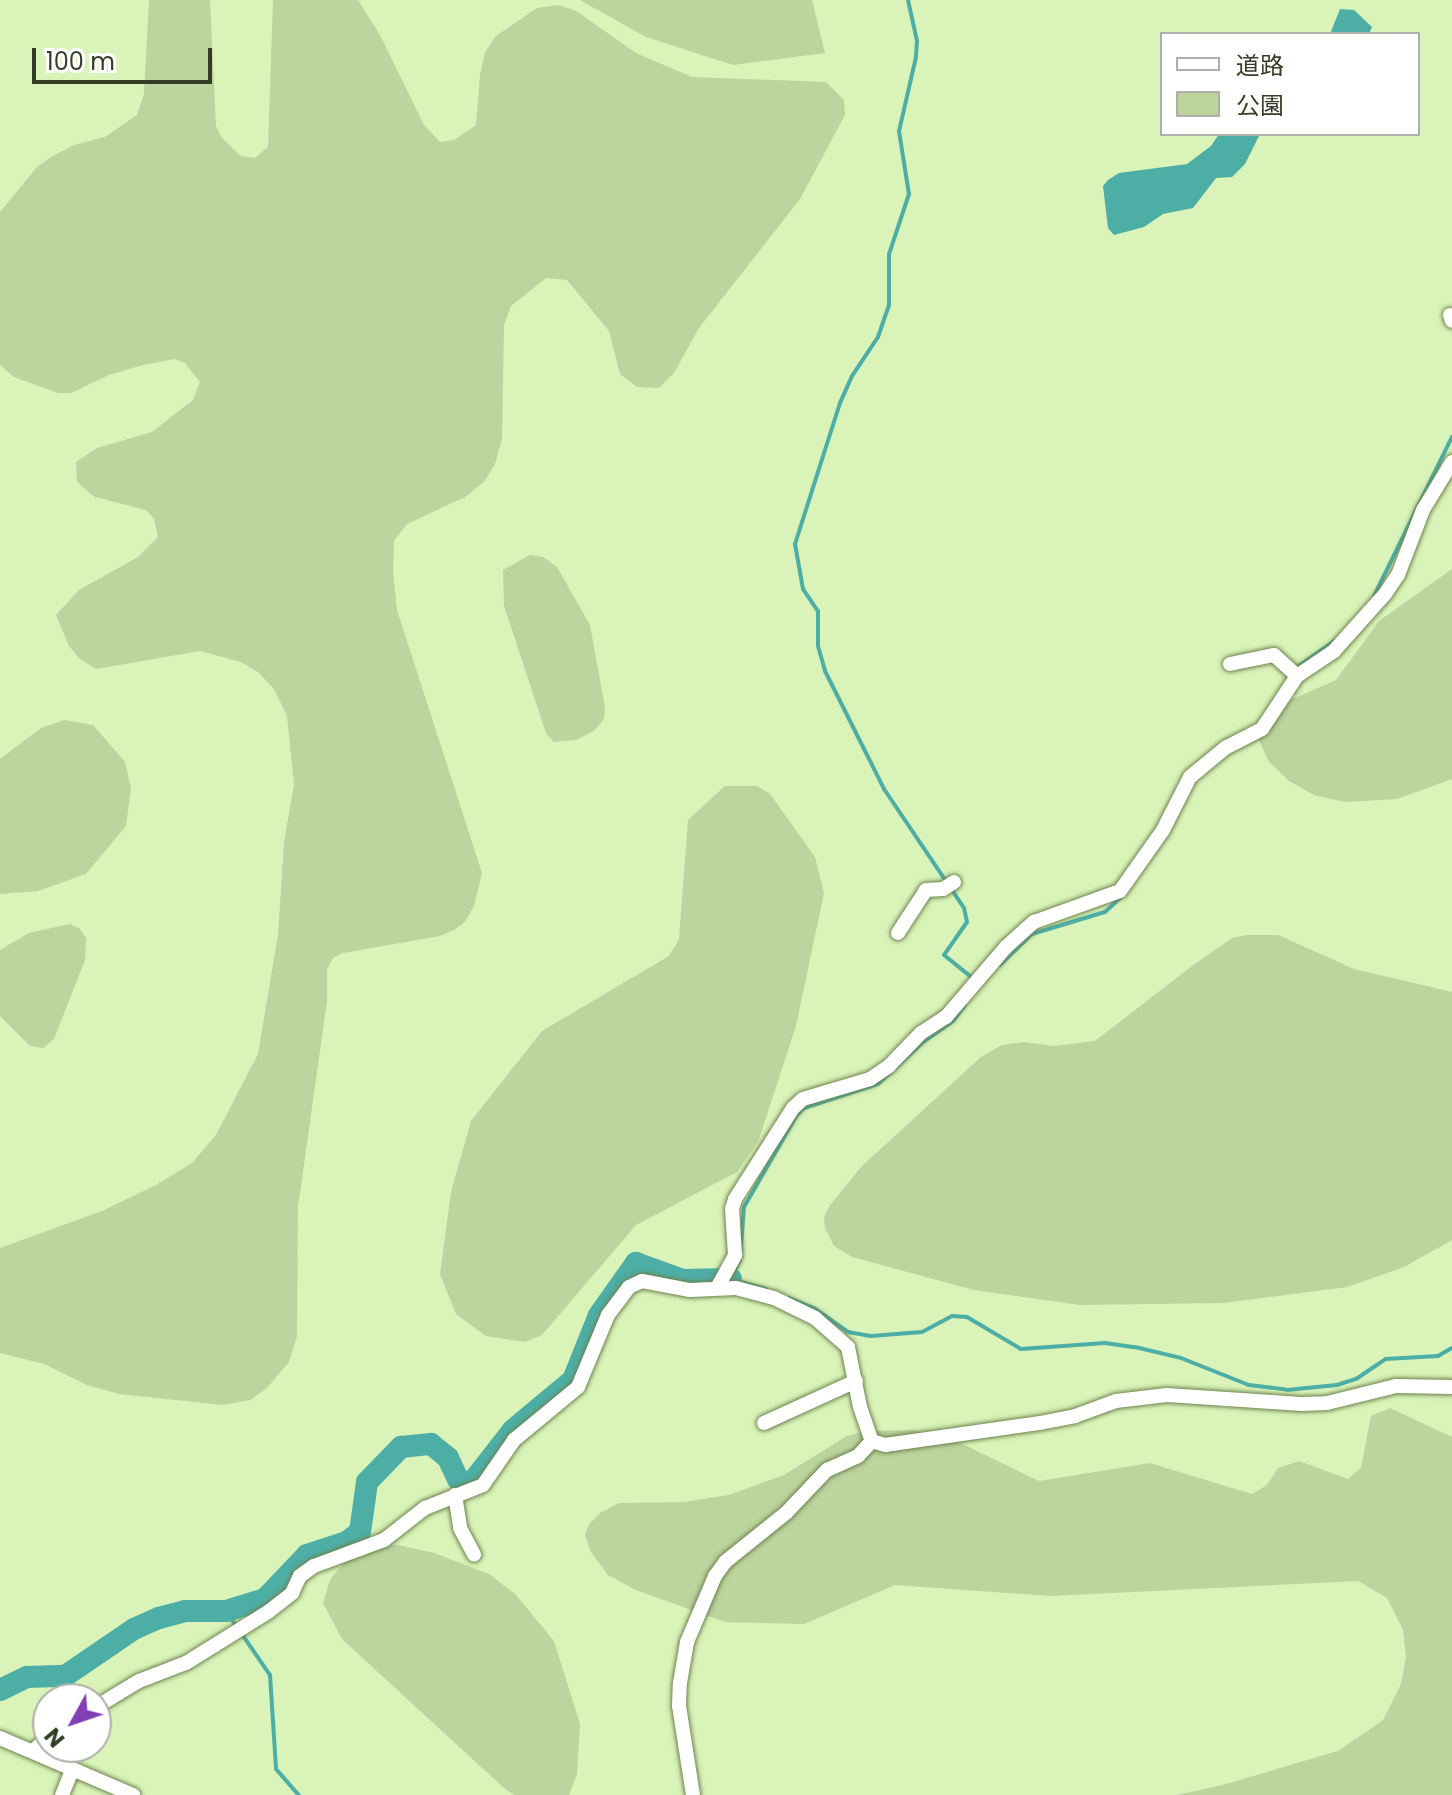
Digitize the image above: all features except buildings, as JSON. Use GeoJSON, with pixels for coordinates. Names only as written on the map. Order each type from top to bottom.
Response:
{"type":"FeatureCollection","features":[{"type":"Feature","properties":{"kind":"street"},"geometry":{"type":"LineString","coordinates":[[717,1288],[735,1255],[732,1209],[735,1199],[793,1108],[803,1099],[870,1079],[889,1066],[921,1033],[946,1017],[1006,947],[1034,922],[1120,891],[1163,830],[1190,777],[1225,748],[1262,729],[1297,676],[1334,651],[1392,585],[1423,510],[1452,462]]}},
{"type":"Feature","properties":{"kind":"street"},"geometry":{"type":"LineString","coordinates":[[1230,664],[1274,655],[1297,676]]}},
{"type":"Feature","properties":{"kind":"street"},"geometry":{"type":"LineString","coordinates":[[898,933],[926,890],[943,889],[954,882]]}},
{"type":"Feature","properties":{"kind":"street"},"geometry":{"type":"LineString","coordinates":[[112,1697],[139,1681],[186,1663],[268,1612],[292,1593],[300,1576],[314,1566],[384,1540],[425,1508],[483,1485],[514,1440],[578,1387],[608,1315],[629,1287],[642,1281],[690,1290],[736,1288],[774,1298],[815,1318],[848,1347],[860,1407],[872,1441]]}},
{"type":"Feature","properties":{"kind":"street"},"geometry":{"type":"LineString","coordinates":[[764,1423],[856,1381]]}},
{"type":"Feature","properties":{"kind":"street"},"geometry":{"type":"LineString","coordinates":[[872,1441],[904,1444],[1028,1425],[1075,1416],[1116,1401],[1167,1395],[1302,1404],[1327,1403],[1396,1386],[1452,1387]]}},
{"type":"Feature","properties":{"kind":"street"},"geometry":{"type":"LineString","coordinates":[[693,1795],[679,1706],[680,1683],[687,1642],[715,1576],[725,1562],[786,1513],[827,1470],[858,1456],[872,1441]]}},
{"type":"Feature","properties":{"kind":"street"},"geometry":{"type":"LineString","coordinates":[[455,1495],[460,1528],[474,1554]]}},
{"type":"Feature","properties":{"kind":"street"},"geometry":{"type":"LineString","coordinates":[[0,1738],[32,1749]]}},
{"type":"Feature","properties":{"kind":"street"},"geometry":{"type":"LineString","coordinates":[[59,1763],[133,1795]]}},
{"type":"Feature","properties":{"kind":"street"},"geometry":{"type":"LineString","coordinates":[[62,1795],[72,1770]]}},
{"type":"Feature","properties":{"kind":"green space"},"geometry":{"type":"Polygon","coordinates":[[[149,0],[210,0],[216,126],[222,138],[241,156],[255,158],[268,147],[273,0],[358,0],[380,35],[424,125],[440,142],[454,140],[476,125],[485,52],[496,36],[537,8],[558,5],[576,11],[636,53],[692,77],[826,82],[844,100],[845,115],[800,199],[699,328],[674,373],[659,388],[637,387],[620,374],[609,331],[567,280],[546,278],[511,306],[504,325],[502,439],[495,464],[484,482],[465,497],[407,524],[394,541],[397,610],[482,873],[474,906],[465,922],[454,930],[440,936],[343,953],[333,958],[327,969],[327,1001],[298,1207],[297,1336],[289,1362],[267,1388],[250,1400],[223,1405],[119,1394],[87,1385],[44,1364],[0,1353],[0,1248],[102,1211],[156,1185],[192,1163],[216,1135],[258,1054],[278,935],[284,843],[294,784],[287,716],[274,689],[258,672],[241,662],[200,651],[96,669],[79,658],[69,646],[56,615],[79,590],[138,557],[158,537],[154,519],[146,510],[95,497],[81,486],[77,481],[76,462],[97,448],[152,432],[193,400],[200,382],[185,363],[174,359],[109,375],[71,393],[58,393],[14,377],[0,365],[0,212],[37,167],[51,157],[74,145],[105,137],[137,115],[144,94],[149,0]]]}},
{"type":"Feature","properties":{"kind":"green space"},"geometry":{"type":"Polygon","coordinates":[[[580,0],[812,0],[825,53],[733,65],[646,37],[580,0]]]}},
{"type":"Feature","properties":{"kind":"green space"},"geometry":{"type":"Polygon","coordinates":[[[530,555],[543,557],[557,567],[590,625],[605,708],[604,719],[594,731],[576,740],[554,742],[546,733],[504,606],[503,570],[530,555]]]}},
{"type":"Feature","properties":{"kind":"green space"},"geometry":{"type":"Polygon","coordinates":[[[1452,569],[1452,779],[1397,799],[1345,802],[1314,795],[1289,781],[1269,762],[1256,734],[1286,702],[1336,680],[1379,621],[1452,569]]]}},
{"type":"Feature","properties":{"kind":"green space"},"geometry":{"type":"Polygon","coordinates":[[[65,720],[93,725],[125,762],[131,788],[126,826],[86,874],[38,891],[0,894],[0,759],[41,728],[65,720]]]}},
{"type":"Feature","properties":{"kind":"green space"},"geometry":{"type":"Polygon","coordinates":[[[725,786],[757,786],[770,794],[815,857],[824,893],[796,1026],[758,1142],[737,1172],[636,1225],[542,1335],[525,1342],[486,1336],[456,1314],[440,1274],[451,1192],[471,1121],[542,1031],[669,956],[679,939],[688,820],[725,786]]]}},
{"type":"Feature","properties":{"kind":"green space"},"geometry":{"type":"Polygon","coordinates":[[[70,924],[80,929],[86,938],[85,960],[54,1039],[43,1048],[30,1046],[0,1016],[0,950],[29,933],[70,924]]]}},
{"type":"Feature","properties":{"kind":"green space"},"geometry":{"type":"Polygon","coordinates":[[[1278,935],[1354,969],[1452,992],[1452,1240],[1404,1267],[1347,1287],[1223,1303],[1080,1305],[974,1290],[852,1257],[834,1246],[825,1228],[824,1217],[830,1205],[862,1166],[981,1057],[1002,1045],[1024,1042],[1054,1046],[1095,1041],[1232,938],[1278,935]]]}},
{"type":"Feature","properties":{"kind":"green space"},"geometry":{"type":"Polygon","coordinates":[[[1390,1408],[1452,1437],[1452,1795],[1176,1795],[1223,1785],[1338,1751],[1383,1720],[1401,1684],[1406,1657],[1403,1630],[1387,1598],[1358,1581],[1051,1596],[895,1585],[804,1624],[725,1622],[636,1590],[608,1575],[591,1552],[585,1535],[589,1524],[600,1513],[619,1503],[684,1502],[729,1495],[784,1475],[847,1436],[866,1431],[914,1430],[952,1439],[1039,1481],[1150,1463],[1252,1494],[1267,1485],[1278,1468],[1299,1461],[1348,1479],[1361,1468],[1371,1416],[1390,1408]]]}},
{"type":"Feature","properties":{"kind":"green space"},"geometry":{"type":"Polygon","coordinates":[[[398,1545],[434,1553],[489,1574],[516,1595],[554,1641],[580,1724],[577,1774],[569,1795],[515,1795],[505,1789],[342,1639],[323,1603],[330,1580],[349,1556],[371,1546],[398,1545]]]}},
{"type":"Feature","properties":{"kind":"water"},"geometry":{"type":"Polygon","coordinates":[[[1340,9],[1354,10],[1372,27],[1370,32],[1331,32],[1340,9]]]}},
{"type":"Feature","properties":{"kind":"water"},"geometry":{"type":"Polygon","coordinates":[[[1218,136],[1259,136],[1245,164],[1232,177],[1216,178],[1193,208],[1163,214],[1144,227],[1114,235],[1108,228],[1103,186],[1108,180],[1119,173],[1187,164],[1211,146],[1218,136]]]}},
{"type":"Feature","properties":{"kind":"waterway"},"geometry":{"type":"LineString","coordinates":[[908,0],[917,41],[916,57],[899,131],[909,194],[889,254],[889,305],[878,337],[852,376],[840,403],[795,544],[803,589],[818,611],[818,646],[825,671],[884,789],[964,908],[967,922],[944,955],[974,979]]}},
{"type":"Feature","properties":{"kind":"waterway"},"geometry":{"type":"LineString","coordinates":[[1374,596],[1452,437]]}},
{"type":"Feature","properties":{"kind":"waterway"},"geometry":{"type":"LineString","coordinates":[[1296,668],[1334,641]]}},
{"type":"Feature","properties":{"kind":"waterway"},"geometry":{"type":"LineString","coordinates":[[1000,965],[1032,934],[1105,912],[1121,897]]}},
{"type":"Feature","properties":{"kind":"waterway"},"geometry":{"type":"LineString","coordinates":[[766,1289],[731,1279],[740,1260],[744,1207],[797,1115],[804,1108],[878,1084],[923,1042],[953,1021],[965,1005]]}},
{"type":"Feature","properties":{"kind":"waterway"},"geometry":{"type":"LineString","coordinates":[[0,1690],[27,1677],[65,1676],[134,1629],[159,1618],[185,1611],[226,1611],[265,1599],[307,1555],[347,1542],[360,1532],[367,1482],[401,1447],[431,1444],[448,1458],[458,1479],[465,1483],[474,1480],[513,1430],[573,1380],[599,1315],[636,1263],[683,1280],[731,1279]]}},
{"type":"Feature","properties":{"kind":"waterway"},"geometry":{"type":"LineString","coordinates":[[789,1298],[814,1308],[848,1332],[871,1336],[922,1332],[952,1316],[967,1317],[1021,1349],[1105,1343],[1135,1347],[1181,1358],[1249,1385],[1287,1390],[1337,1385],[1356,1379],[1386,1359],[1438,1356],[1452,1348]]}},
{"type":"Feature","properties":{"kind":"waterway"},"geometry":{"type":"LineString","coordinates":[[226,1611],[270,1675],[276,1769],[299,1795]]}}]}
